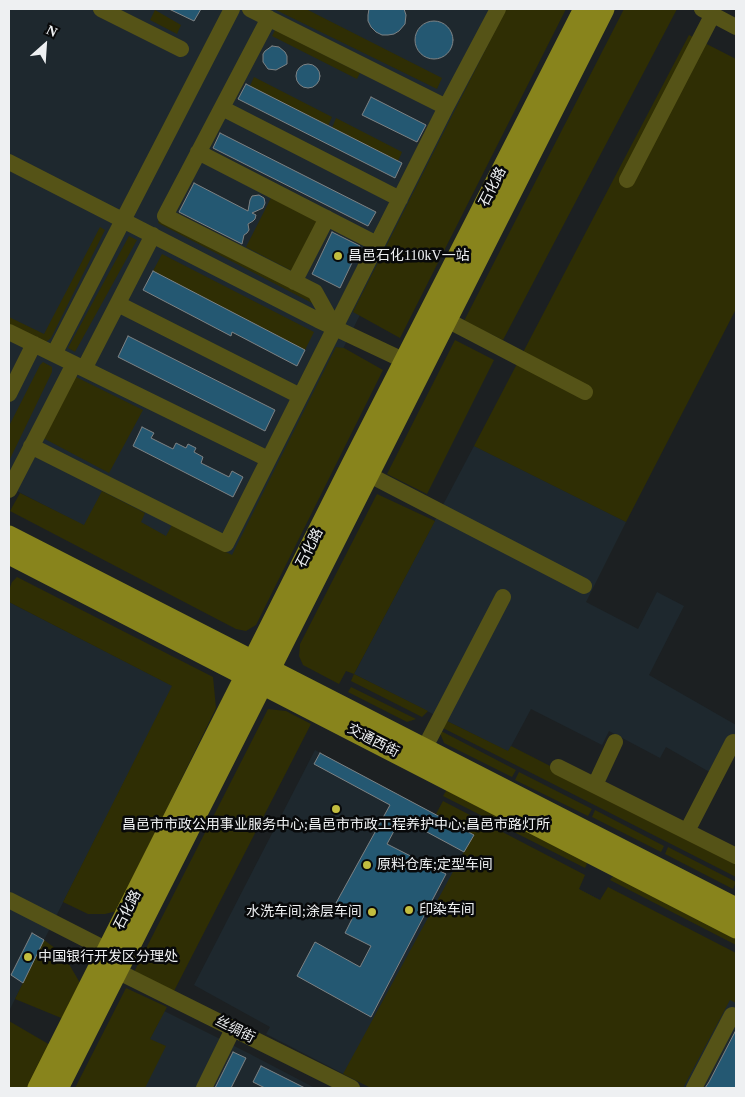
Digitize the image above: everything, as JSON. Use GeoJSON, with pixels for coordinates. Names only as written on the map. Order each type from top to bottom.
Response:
{"type":"FeatureCollection","features":[{"type":"Feature","properties":{"kind":"main road","name":"石化路"},"geometry":{"type":"LineString","coordinates":[[360,470],[405,361],[584,9]]}},
{"type":"Feature","properties":{"kind":"main road","name":"石化路"},"geometry":{"type":"LineString","coordinates":[[58,1088],[117,971],[258,673],[360,470],[446,320],[604,9]]}},
{"type":"Feature","properties":{"kind":"main road","name":"交通西街"},"geometry":{"type":"LineString","coordinates":[[9,536],[258,673],[736,928]]}},
{"type":"Feature","properties":{"kind":"main road","name":"交通西街"},"geometry":{"type":"LineString","coordinates":[[9,554],[258,673],[424,749],[735,904]]}},
{"type":"Feature","properties":{"kind":"main road","name":"石化路"},"geometry":{"type":"LineString","coordinates":[[38,1088],[107,950],[258,673]]}},
{"type":"Feature","properties":{"kind":"street"},"geometry":{"type":"LineString","coordinates":[[101,9],[181,49]]}},
{"type":"Feature","properties":{"kind":"street"},"geometry":{"type":"LineString","coordinates":[[54,354],[232,9]]}},
{"type":"Feature","properties":{"kind":"street"},"geometry":{"type":"LineString","coordinates":[[250,9],[446,107]]}},
{"type":"Feature","properties":{"kind":"street"},"geometry":{"type":"LineString","coordinates":[[31,446],[226,544],[446,107],[498,9]]}},
{"type":"Feature","properties":{"kind":"street"},"geometry":{"type":"LineString","coordinates":[[627,180],[708,12],[736,26]]}},
{"type":"Feature","properties":{"kind":"street"},"geometry":{"type":"LineString","coordinates":[[269,18],[165,216],[315,292],[335,328]]}},
{"type":"Feature","properties":{"kind":"street"},"geometry":{"type":"LineString","coordinates":[[222,108],[400,199]]}},
{"type":"Feature","properties":{"kind":"street"},"geometry":{"type":"LineString","coordinates":[[198,152],[377,244]]}},
{"type":"Feature","properties":{"kind":"street"},"geometry":{"type":"LineString","coordinates":[[9,162],[335,328],[405,361]]}},
{"type":"Feature","properties":{"kind":"street"},"geometry":{"type":"LineString","coordinates":[[294,282],[327,218]]}},
{"type":"Feature","properties":{"kind":"street"},"geometry":{"type":"LineString","coordinates":[[9,490],[31,446],[118,304],[153,235]]}},
{"type":"Feature","properties":{"kind":"street"},"geometry":{"type":"LineString","coordinates":[[118,304],[300,396]]}},
{"type":"Feature","properties":{"kind":"street"},"geometry":{"type":"LineString","coordinates":[[446,320],[585,392]]}},
{"type":"Feature","properties":{"kind":"street"},"geometry":{"type":"LineString","coordinates":[[9,332],[268,459]]}},
{"type":"Feature","properties":{"kind":"street"},"geometry":{"type":"LineString","coordinates":[[9,394],[34,344]]}},
{"type":"Feature","properties":{"kind":"street"},"geometry":{"type":"LineString","coordinates":[[360,470],[584,586]]}},
{"type":"Feature","properties":{"kind":"street"},"geometry":{"type":"LineString","coordinates":[[424,749],[503,596]]}},
{"type":"Feature","properties":{"kind":"street"},"geometry":{"type":"LineString","coordinates":[[595,785],[615,742]]}},
{"type":"Feature","properties":{"kind":"street"},"geometry":{"type":"LineString","coordinates":[[686,831],[733,742]]}},
{"type":"Feature","properties":{"kind":"street"},"geometry":{"type":"LineString","coordinates":[[558,767],[736,856]]}},
{"type":"Feature","properties":{"kind":"street"},"geometry":{"type":"LineString","coordinates":[[9,900],[107,950]]}},
{"type":"Feature","properties":{"kind":"street","name":"丝绸街"},"geometry":{"type":"LineString","coordinates":[[117,971],[352,1088]]}},
{"type":"Feature","properties":{"kind":"street"},"geometry":{"type":"LineString","coordinates":[[694,1088],[732,1015],[736,1017]]}},
{"type":"Feature","properties":{"kind":"street"},"geometry":{"type":"LineString","coordinates":[[204,1088],[234,1029]]}},
{"type":"Feature","properties":{"kind":"shaded area"},"geometry":{"type":"Polygon","coordinates":[[[9,9],[514,9],[219,595],[9,487],[9,9]]]}},
{"type":"Feature","properties":{"kind":"shaded area"},"geometry":{"type":"Polygon","coordinates":[[[306,9],[442,78],[437,89],[276,10],[306,9]]]}},
{"type":"Feature","properties":{"kind":"shaded area"},"geometry":{"type":"Polygon","coordinates":[[[506,9],[566,9],[400,338],[353,312],[506,9]]]}},
{"type":"Feature","properties":{"kind":"shaded area"},"geometry":{"type":"Polygon","coordinates":[[[624,9],[677,9],[503,340],[464,321],[624,9]]]}},
{"type":"Feature","properties":{"kind":"shaded area"},"geometry":{"type":"Polygon","coordinates":[[[155,10],[181,25],[177,34],[150,20],[155,10]]]}},
{"type":"Feature","properties":{"kind":"shaded area"},"geometry":{"type":"Polygon","coordinates":[[[275,30],[360,73],[357,79],[272,36],[275,30]]]}},
{"type":"Feature","properties":{"kind":"shaded area"},"geometry":{"type":"Polygon","coordinates":[[[689,35],[736,59],[736,309],[626,522],[474,446],[689,35]]]}},
{"type":"Feature","properties":{"kind":"shaded area"},"geometry":{"type":"Polygon","coordinates":[[[254,77],[332,117],[328,126],[250,86],[254,77]]]}},
{"type":"Feature","properties":{"kind":"shaded area"},"geometry":{"type":"Polygon","coordinates":[[[336,118],[402,152],[398,161],[332,128],[336,118]]]}},
{"type":"Feature","properties":{"kind":"shaded area"},"geometry":{"type":"Polygon","coordinates":[[[272,196],[318,221],[292,271],[246,247],[272,196]]]}},
{"type":"Feature","properties":{"kind":"shaded area"},"geometry":{"type":"Polygon","coordinates":[[[160,218],[314,297],[312,303],[158,223],[160,218]]]}},
{"type":"Feature","properties":{"kind":"shaded area"},"geometry":{"type":"Polygon","coordinates":[[[100,227],[105,230],[51,338],[46,342],[9,324],[9,317],[44,334],[100,227]]]}},
{"type":"Feature","properties":{"kind":"shaded area"},"geometry":{"type":"Polygon","coordinates":[[[129,236],[137,240],[75,352],[68,348],[129,236]]]}},
{"type":"Feature","properties":{"kind":"shaded area"},"geometry":{"type":"Polygon","coordinates":[[[162,254],[314,332],[305,350],[153,271],[162,254]]]}},
{"type":"Feature","properties":{"kind":"shaded area"},"geometry":{"type":"Polygon","coordinates":[[[455,340],[494,360],[427,494],[387,474],[455,340]]]}},
{"type":"Feature","properties":{"kind":"shaded area"},"geometry":{"type":"Polygon","coordinates":[[[336,347],[344,348],[383,370],[256,625],[246,631],[236,629],[10,511],[20,493],[84,525],[102,491],[145,513],[141,522],[166,536],[172,525],[232,555],[336,347]]]}},
{"type":"Feature","properties":{"kind":"shaded area"},"geometry":{"type":"Polygon","coordinates":[[[43,362],[52,367],[52,372],[9,461],[9,426],[43,362]]]}},
{"type":"Feature","properties":{"kind":"shaded area"},"geometry":{"type":"Polygon","coordinates":[[[74,376],[143,410],[109,473],[45,439],[43,434],[74,376]]]}},
{"type":"Feature","properties":{"kind":"shaded area"},"geometry":{"type":"Polygon","coordinates":[[[474,446],[626,522],[586,602],[638,629],[657,592],[684,606],[649,675],[736,725],[736,746],[720,778],[666,747],[660,758],[609,731],[602,745],[531,709],[508,752],[354,674],[474,446]]]}},
{"type":"Feature","properties":{"kind":"shaded area"},"geometry":{"type":"Polygon","coordinates":[[[377,494],[435,521],[354,674],[346,671],[339,684],[303,665],[299,656],[300,644],[377,494]]]}},
{"type":"Feature","properties":{"kind":"shaded area"},"geometry":{"type":"Polygon","coordinates":[[[17,577],[213,677],[216,708],[117,911],[105,914],[88,914],[63,902],[172,686],[9,602],[9,590],[12,582],[17,577]]]}},
{"type":"Feature","properties":{"kind":"shaded area"},"geometry":{"type":"Polygon","coordinates":[[[9,602],[173,686],[44,940],[32,933],[11,975],[23,983],[9,1011],[9,602]]]}},
{"type":"Feature","properties":{"kind":"shaded area"},"geometry":{"type":"Polygon","coordinates":[[[354,674],[428,711],[422,717],[351,681],[354,674]]]}},
{"type":"Feature","properties":{"kind":"shaded area"},"geometry":{"type":"Polygon","coordinates":[[[351,687],[416,719],[407,722],[348,692],[351,687]]]}},
{"type":"Feature","properties":{"kind":"shaded area"},"geometry":{"type":"Polygon","coordinates":[[[268,709],[286,711],[311,724],[173,993],[133,974],[268,709]]]}},
{"type":"Feature","properties":{"kind":"shaded area"},"geometry":{"type":"Polygon","coordinates":[[[445,720],[508,751],[511,746],[736,861],[736,877],[441,727],[445,720]]]}},
{"type":"Feature","properties":{"kind":"shaded area"},"geometry":{"type":"Polygon","coordinates":[[[441,731],[516,770],[512,777],[444,743],[441,731]]]}},
{"type":"Feature","properties":{"kind":"shaded area"},"geometry":{"type":"Polygon","coordinates":[[[315,750],[474,835],[736,970],[736,1088],[371,1088],[266,1034],[270,1027],[194,985],[315,750]]]}},
{"type":"Feature","properties":{"kind":"shaded area"},"geometry":{"type":"Polygon","coordinates":[[[519,772],[592,809],[588,816],[515,780],[519,772]]]}},
{"type":"Feature","properties":{"kind":"shaded area"},"geometry":{"type":"Polygon","coordinates":[[[449,789],[585,859],[587,864],[585,868],[443,796],[449,789]]]}},
{"type":"Feature","properties":{"kind":"shaded area"},"geometry":{"type":"Polygon","coordinates":[[[443,801],[585,875],[579,889],[600,900],[608,887],[736,953],[736,1003],[730,1000],[683,1088],[371,1088],[343,1074],[473,835],[436,814],[443,801]]]}},
{"type":"Feature","properties":{"kind":"shaded area"},"geometry":{"type":"Polygon","coordinates":[[[595,810],[664,846],[661,852],[592,817],[595,810]]]}},
{"type":"Feature","properties":{"kind":"shaded area"},"geometry":{"type":"Polygon","coordinates":[[[668,847],[736,882],[733,889],[665,854],[668,847]]]}},
{"type":"Feature","properties":{"kind":"shaded area"},"geometry":{"type":"Polygon","coordinates":[[[617,875],[736,936],[736,945],[610,880],[617,875]]]}},
{"type":"Feature","properties":{"kind":"shaded area"},"geometry":{"type":"Polygon","coordinates":[[[44,940],[63,954],[86,993],[71,1022],[15,999],[44,940]]]}},
{"type":"Feature","properties":{"kind":"shaded area"},"geometry":{"type":"Polygon","coordinates":[[[126,988],[167,1007],[150,1039],[166,1046],[145,1088],[75,1088],[126,988]]]}},
{"type":"Feature","properties":{"kind":"shaded area"},"geometry":{"type":"Polygon","coordinates":[[[164,1011],[250,1054],[315,1088],[125,1088],[164,1011]]]}},
{"type":"Feature","properties":{"kind":"shaded area"},"geometry":{"type":"Polygon","coordinates":[[[9,1021],[57,1049],[37,1088],[9,1088],[9,1021]]]}},
{"type":"Feature","properties":{"kind":"building"},"geometry":{"type":"Polygon","coordinates":[[[169,9],[201,9],[194,21],[169,9]]]}},
{"type":"Feature","properties":{"kind":"building"},"geometry":{"type":"Polygon","coordinates":[[[369,9],[404,9],[406,15],[405,24],[394,34],[382,35],[371,27],[368,21],[369,9]]]}},
{"type":"Feature","properties":{"kind":"building"},"geometry":{"type":"Polygon","coordinates":[[[434,21],[447,27],[453,40],[447,53],[434,59],[421,53],[415,40],[421,27],[434,21]]]}},
{"type":"Feature","properties":{"kind":"building"},"geometry":{"type":"Polygon","coordinates":[[[272,46],[279,47],[287,56],[287,64],[276,70],[268,69],[263,62],[263,54],[272,46]]]}},
{"type":"Feature","properties":{"kind":"building"},"geometry":{"type":"Polygon","coordinates":[[[308,64],[317,67],[320,76],[317,85],[308,88],[299,85],[296,76],[299,67],[308,64]]]}},
{"type":"Feature","properties":{"kind":"building"},"geometry":{"type":"Polygon","coordinates":[[[246,84],[402,163],[395,178],[238,99],[246,84]]]}},
{"type":"Feature","properties":{"kind":"building"},"geometry":{"type":"Polygon","coordinates":[[[371,97],[426,125],[417,142],[362,115],[371,97]]]}},
{"type":"Feature","properties":{"kind":"building"},"geometry":{"type":"Polygon","coordinates":[[[220,133],[376,212],[368,226],[213,148],[220,133]]]}},
{"type":"Feature","properties":{"kind":"building"},"geometry":{"type":"Polygon","coordinates":[[[194,183],[248,211],[252,196],[259,195],[264,198],[263,208],[252,213],[256,215],[255,219],[248,224],[249,230],[244,235],[242,244],[179,212],[194,183]]]}},
{"type":"Feature","properties":{"kind":"building","name":"昌邑石化110kV一站"},"geometry":{"type":"Polygon","coordinates":[[[332,232],[360,246],[340,288],[312,274],[332,232]]]}},
{"type":"Feature","properties":{"kind":"building"},"geometry":{"type":"Polygon","coordinates":[[[153,271],[305,350],[297,366],[232,332],[231,336],[143,290],[153,271]]]}},
{"type":"Feature","properties":{"kind":"building"},"geometry":{"type":"Polygon","coordinates":[[[128,336],[275,410],[265,431],[118,357],[128,336]]]}},
{"type":"Feature","properties":{"kind":"building"},"geometry":{"type":"Polygon","coordinates":[[[142,427],[154,433],[151,438],[173,449],[176,443],[186,448],[188,444],[196,448],[194,452],[203,457],[201,463],[229,477],[232,471],[243,477],[233,497],[133,446],[142,427]]]}},
{"type":"Feature","properties":{"kind":"building"},"geometry":{"type":"Polygon","coordinates":[[[320,753],[474,835],[464,852],[401,818],[387,844],[446,874],[371,1017],[297,976],[315,942],[360,967],[371,946],[345,933],[355,913],[336,903],[390,805],[314,764],[320,753]]]}},
{"type":"Feature","properties":{"kind":"building","name":"中国银行开发区分理处"},"geometry":{"type":"Polygon","coordinates":[[[32,933],[44,940],[23,983],[11,975],[32,933]]]}},
{"type":"Feature","properties":{"kind":"building"},"geometry":{"type":"Polygon","coordinates":[[[736,1030],[736,1088],[705,1088],[709,1082],[736,1030]]]}},
{"type":"Feature","properties":{"kind":"building"},"geometry":{"type":"Polygon","coordinates":[[[233,1052],[246,1058],[231,1088],[215,1088],[233,1052]]]}},
{"type":"Feature","properties":{"kind":"building"},"geometry":{"type":"Polygon","coordinates":[[[261,1066],[305,1088],[265,1088],[253,1082],[261,1066]]]}},
{"type":"Feature","properties":{"kind":"place","name":"昌邑石化110kV一站"},"geometry":{"type":"Point","coordinates":[338,256]}},
{"type":"Feature","properties":{"kind":"place","name":"昌邑市市政公用事业服务中心;昌邑市市政工程养护中心;昌邑市路灯所"},"geometry":{"type":"Point","coordinates":[336,809]}},
{"type":"Feature","properties":{"kind":"place","name":"原料仓库;定型车间"},"geometry":{"type":"Point","coordinates":[367,865]}},
{"type":"Feature","properties":{"kind":"place","name":"印染车间"},"geometry":{"type":"Point","coordinates":[409,910]}},
{"type":"Feature","properties":{"kind":"place","name":"水洗车间;涂层车间"},"geometry":{"type":"Point","coordinates":[372,912]}},
{"type":"Feature","properties":{"kind":"place","name":"中国银行开发区分理处"},"geometry":{"type":"Point","coordinates":[28,957]}}]}
